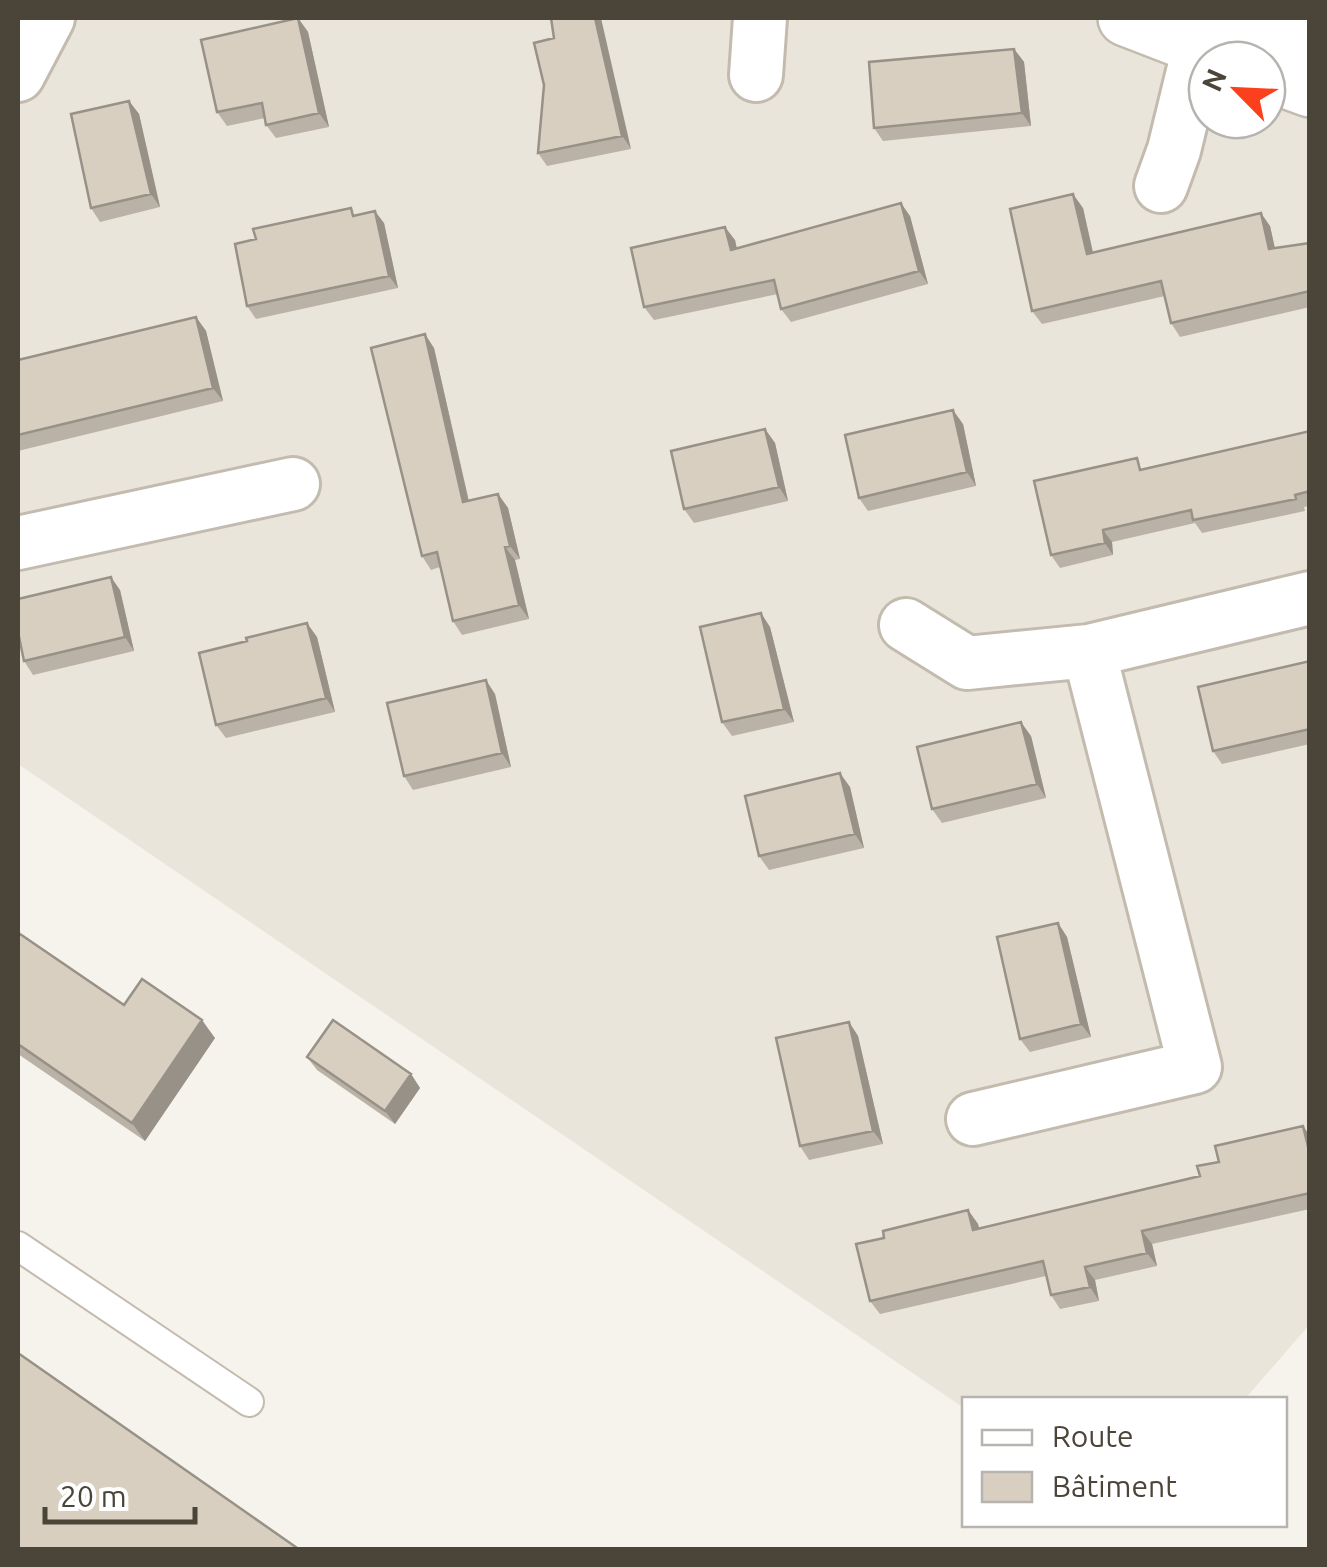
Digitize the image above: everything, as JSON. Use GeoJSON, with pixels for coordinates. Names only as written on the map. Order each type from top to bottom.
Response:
{"type":"FeatureCollection","features":[{"type":"Feature","properties":{"kind":"street"},"geometry":{"type":"LineString","coordinates":[[18,75],[48,18]]}},
{"type":"Feature","properties":{"kind":"street"},"geometry":{"type":"LineString","coordinates":[[756,75],[760,18]]}},
{"type":"Feature","properties":{"kind":"street"},"geometry":{"type":"LineString","coordinates":[[1126,18],[1211,40]]}},
{"type":"Feature","properties":{"kind":"street"},"geometry":{"type":"LineString","coordinates":[[1258,18],[1310,37]]}},
{"type":"Feature","properties":{"kind":"street"},"geometry":{"type":"LineString","coordinates":[[1161,186],[1187,96]]}},
{"type":"Feature","properties":{"kind":"street"},"geometry":{"type":"LineString","coordinates":[[18,543],[293,484]]}},
{"type":"Feature","properties":{"kind":"street"},"geometry":{"type":"LineString","coordinates":[[906,625],[967,663],[1088,652],[1310,598]]}},
{"type":"Feature","properties":{"kind":"street"},"geometry":{"type":"LineString","coordinates":[[973,1119],[1196,1067],[1088,652]]}},
{"type":"Feature","properties":{"kind":"lane"},"geometry":{"type":"LineString","coordinates":[[18,1246],[250,1402]]}},
{"type":"Feature","properties":{"kind":"shaded area"},"geometry":{"type":"Polygon","coordinates":[[[18,18],[1309,18],[1310,1324],[1247,1397],[962,1397],[962,1407],[18,764],[18,18]]]}},
{"type":"Feature","properties":{"kind":"building"},"geometry":{"type":"Polygon","coordinates":[[[298,18],[319,113],[266,125],[262,103],[217,112],[201,40],[298,18]]]}},
{"type":"Feature","properties":{"kind":"building"},"geometry":{"type":"Polygon","coordinates":[[[551,18],[595,18],[622,136],[538,153],[544,85],[534,43],[554,38],[551,18]]]}},
{"type":"Feature","properties":{"kind":"building"},"geometry":{"type":"Polygon","coordinates":[[[1014,49],[1022,113],[874,128],[869,62],[1014,49]]]}},
{"type":"Feature","properties":{"kind":"building"},"geometry":{"type":"Polygon","coordinates":[[[129,101],[151,194],[91,208],[71,114],[129,101]]]}},
{"type":"Feature","properties":{"kind":"building"},"geometry":{"type":"Polygon","coordinates":[[[1073,194],[1087,254],[1261,213],[1269,249],[1310,243],[1310,291],[1171,323],[1161,281],[1032,311],[1010,209],[1073,194]]]}},
{"type":"Feature","properties":{"kind":"building"},"geometry":{"type":"Polygon","coordinates":[[[901,203],[919,271],[781,309],[774,280],[644,307],[631,248],[725,227],[731,250],[901,203]]]}},
{"type":"Feature","properties":{"kind":"building"},"geometry":{"type":"Polygon","coordinates":[[[351,208],[353,216],[375,211],[389,276],[247,306],[235,244],[256,239],[253,229],[351,208]]]}},
{"type":"Feature","properties":{"kind":"building"},"geometry":{"type":"Polygon","coordinates":[[[196,317],[213,388],[18,435],[18,360],[196,317]]]}},
{"type":"Feature","properties":{"kind":"building"},"geometry":{"type":"Polygon","coordinates":[[[425,334],[463,502],[498,494],[519,605],[453,621],[437,552],[422,556],[371,348],[425,334]]]}},
{"type":"Feature","properties":{"kind":"building"},"geometry":{"type":"Polygon","coordinates":[[[953,410],[967,472],[859,498],[845,435],[953,410]]]}},
{"type":"Feature","properties":{"kind":"building"},"geometry":{"type":"Polygon","coordinates":[[[765,429],[779,487],[684,509],[671,451],[765,429]]]}},
{"type":"Feature","properties":{"kind":"building"},"geometry":{"type":"Polygon","coordinates":[[[1310,431],[1310,491],[1295,495],[1296,499],[1193,520],[1191,510],[1103,530],[1105,543],[1051,555],[1034,481],[1137,458],[1140,470],[1310,431]]]}},
{"type":"Feature","properties":{"kind":"building"},"geometry":{"type":"Polygon","coordinates":[[[111,577],[125,637],[24,661],[18,632],[18,599],[111,577]]]}},
{"type":"Feature","properties":{"kind":"building"},"geometry":{"type":"Polygon","coordinates":[[[761,613],[784,709],[722,722],[700,627],[761,613]]]}},
{"type":"Feature","properties":{"kind":"building"},"geometry":{"type":"Polygon","coordinates":[[[307,623],[326,698],[216,725],[199,653],[307,623]]]}},
{"type":"Feature","properties":{"kind":"building"},"geometry":{"type":"Polygon","coordinates":[[[1310,661],[1310,729],[1213,751],[1198,687],[1310,661]]]}},
{"type":"Feature","properties":{"kind":"building"},"geometry":{"type":"Polygon","coordinates":[[[486,680],[502,753],[404,776],[387,703],[486,680]]]}},
{"type":"Feature","properties":{"kind":"building"},"geometry":{"type":"Polygon","coordinates":[[[1021,722],[1037,784],[932,809],[917,747],[1021,722]]]}},
{"type":"Feature","properties":{"kind":"building"},"geometry":{"type":"Polygon","coordinates":[[[840,773],[855,834],[759,856],[745,796],[840,773]]]}},
{"type":"Feature","properties":{"kind":"building"},"geometry":{"type":"Polygon","coordinates":[[[1058,923],[1081,1024],[1020,1039],[997,937],[1058,923]]]}},
{"type":"Feature","properties":{"kind":"building"},"geometry":{"type":"Polygon","coordinates":[[[20,934],[124,1005],[142,979],[202,1020],[132,1123],[18,1044],[20,934]]]}},
{"type":"Feature","properties":{"kind":"building"},"geometry":{"type":"Polygon","coordinates":[[[333,1020],[411,1074],[385,1111],[307,1057],[333,1020]]]}},
{"type":"Feature","properties":{"kind":"building"},"geometry":{"type":"Polygon","coordinates":[[[849,1022],[873,1131],[800,1146],[776,1038],[849,1022]]]}},
{"type":"Feature","properties":{"kind":"building"},"geometry":{"type":"Polygon","coordinates":[[[1303,1126],[1310,1155],[1310,1193],[1142,1231],[1147,1253],[1085,1267],[1090,1287],[1051,1295],[1043,1261],[870,1301],[856,1244],[884,1238],[883,1231],[968,1210],[973,1230],[1200,1176],[1197,1166],[1219,1162],[1215,1146],[1303,1126]]]}},
{"type":"Feature","properties":{"kind":"building"},"geometry":{"type":"Polygon","coordinates":[[[18,1353],[300,1550],[20,1550],[18,1353]]]}}]}
